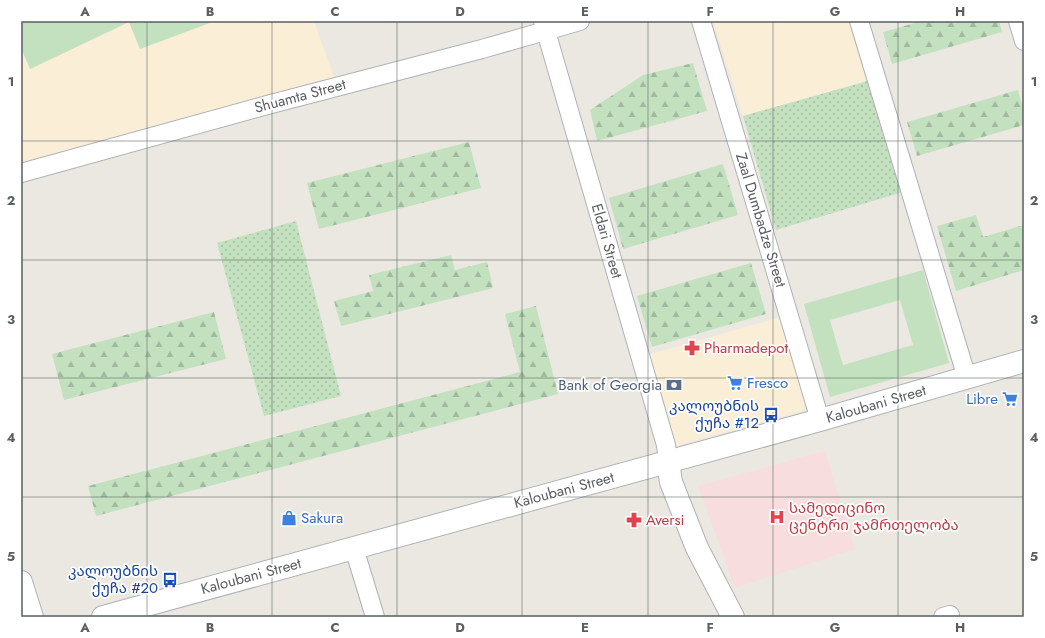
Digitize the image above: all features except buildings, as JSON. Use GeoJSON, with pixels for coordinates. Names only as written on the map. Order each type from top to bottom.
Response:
{"type":"FeatureCollection","features":[{"type":"Feature","properties":{"kind":"street","name":"Shuamta Street"},"geometry":{"type":"LineString","coordinates":[[21,172],[284,100],[482,49],[545,26],[580,21]]}},
{"type":"Feature","properties":{"kind":"street","name":"Zaal Dumbadze Street"},"geometry":{"type":"LineString","coordinates":[[701,21],[820,420]]}},
{"type":"Feature","properties":{"kind":"street"},"geometry":{"type":"LineString","coordinates":[[859,21],[967,378]]}},
{"type":"Feature","properties":{"kind":"street"},"geometry":{"type":"LineString","coordinates":[[1018,21],[1024,41]]}},
{"type":"Feature","properties":{"kind":"street","name":"Eldari Street"},"geometry":{"type":"LineString","coordinates":[[545,26],[666,445],[668,462]]}},
{"type":"Feature","properties":{"kind":"street","name":"Kaloubani Street"},"geometry":{"type":"LineString","coordinates":[[103,617],[820,420],[1024,362]]}},
{"type":"Feature","properties":{"kind":"street"},"geometry":{"type":"LineString","coordinates":[[668,462],[671,482],[697,548],[733,617]]}},
{"type":"Feature","properties":{"kind":"street"},"geometry":{"type":"LineString","coordinates":[[354,548],[375,617]]}},
{"type":"Feature","properties":{"kind":"street"},"geometry":{"type":"LineString","coordinates":[[21,582],[32,617]]}},
{"type":"Feature","properties":{"kind":"shaded area"},"geometry":{"type":"Polygon","coordinates":[[[215,21],[314,21],[334,77],[21,163],[21,48],[31,69],[129,22],[140,49],[215,21]]]}},
{"type":"Feature","properties":{"kind":"shaded area"},"geometry":{"type":"Polygon","coordinates":[[[713,21],[853,21],[871,80],[743,116],[713,21]]]}},
{"type":"Feature","properties":{"kind":"shaded area"},"geometry":{"type":"Polygon","coordinates":[[[781,317],[805,403],[803,411],[675,446],[670,440],[648,355],[781,317]]]}},
{"type":"Feature","properties":{"kind":"shaded area","name":"სამედიცინო ცენტრი ჯამრთელობა"},"geometry":{"type":"Polygon","coordinates":[[[825,451],[855,549],[735,588],[698,486],[825,451]]]}},
{"type":"Feature","properties":{"kind":"green space"},"geometry":{"type":"Polygon","coordinates":[[[21,21],[215,21],[140,49],[129,22],[30,69],[21,48],[21,21]]]}},
{"type":"Feature","properties":{"kind":"green space"},"geometry":{"type":"Polygon","coordinates":[[[922,21],[999,21],[1002,32],[892,64],[883,32],[922,21]]]}},
{"type":"Feature","properties":{"kind":"green space"},"geometry":{"type":"Polygon","coordinates":[[[693,63],[707,111],[597,141],[590,110],[643,75],[693,63]]]}},
{"type":"Feature","properties":{"kind":"green space"},"geometry":{"type":"Polygon","coordinates":[[[871,80],[903,192],[776,230],[743,116],[871,80]]]}},
{"type":"Feature","properties":{"kind":"green space"},"geometry":{"type":"Polygon","coordinates":[[[1018,90],[1024,112],[1024,125],[917,156],[907,122],[1018,90]]]}},
{"type":"Feature","properties":{"kind":"green space"},"geometry":{"type":"Polygon","coordinates":[[[469,142],[481,188],[319,229],[307,183],[469,142]]]}},
{"type":"Feature","properties":{"kind":"green space"},"geometry":{"type":"Polygon","coordinates":[[[723,164],[738,215],[623,249],[609,198],[723,164]]]}},
{"type":"Feature","properties":{"kind":"green space"},"geometry":{"type":"Polygon","coordinates":[[[976,215],[983,237],[1024,225],[1024,270],[956,291],[937,226],[976,215]]]}},
{"type":"Feature","properties":{"kind":"green space"},"geometry":{"type":"Polygon","coordinates":[[[296,221],[341,396],[264,416],[217,243],[296,221]]]}},
{"type":"Feature","properties":{"kind":"green space"},"geometry":{"type":"Polygon","coordinates":[[[451,255],[455,270],[487,262],[493,288],[341,326],[334,301],[373,291],[369,275],[451,255]]]}},
{"type":"Feature","properties":{"kind":"green space"},"geometry":{"type":"Polygon","coordinates":[[[751,263],[766,314],[652,347],[637,296],[751,263]]]}},
{"type":"Feature","properties":{"kind":"green space"},"geometry":{"type":"Polygon","coordinates":[[[923,270],[949,363],[830,397],[804,304],[923,270]],[[900,300],[830,320],[843,365],[913,345],[900,300]]]}},
{"type":"Feature","properties":{"kind":"green space"},"geometry":{"type":"Polygon","coordinates":[[[536,306],[558,394],[96,516],[88,486],[520,372],[505,314],[536,306]]]}},
{"type":"Feature","properties":{"kind":"green space"},"geometry":{"type":"Polygon","coordinates":[[[214,312],[226,359],[64,400],[52,354],[214,312]]]}},
{"type":"Feature","properties":{"kind":"place","name":"Pharmadepot"},"geometry":{"type":"Point","coordinates":[692,348]}},
{"type":"Feature","properties":{"kind":"place","name":"Fresco"},"geometry":{"type":"Point","coordinates":[735,383]}},
{"type":"Feature","properties":{"kind":"place","name":"Bank of Georgia"},"geometry":{"type":"Point","coordinates":[674,385]}},
{"type":"Feature","properties":{"kind":"place","name":"Libre"},"geometry":{"type":"Point","coordinates":[1010,399]}},
{"type":"Feature","properties":{"kind":"place","name":"კალოუბნის ქუჩა #12"},"geometry":{"type":"Point","coordinates":[771,415]}},
{"type":"Feature","properties":{"kind":"place","name":"სამედიცინო ცენტრი ჯამრთელობა"},"geometry":{"type":"Point","coordinates":[777,517]}},
{"type":"Feature","properties":{"kind":"place","name":"Sakura"},"geometry":{"type":"Point","coordinates":[289,518]}},
{"type":"Feature","properties":{"kind":"place","name":"Aversi"},"geometry":{"type":"Point","coordinates":[634,520]}},
{"type":"Feature","properties":{"kind":"place","name":"კალოუბნის ქუჩა #20"},"geometry":{"type":"Point","coordinates":[170,580]}}]}
